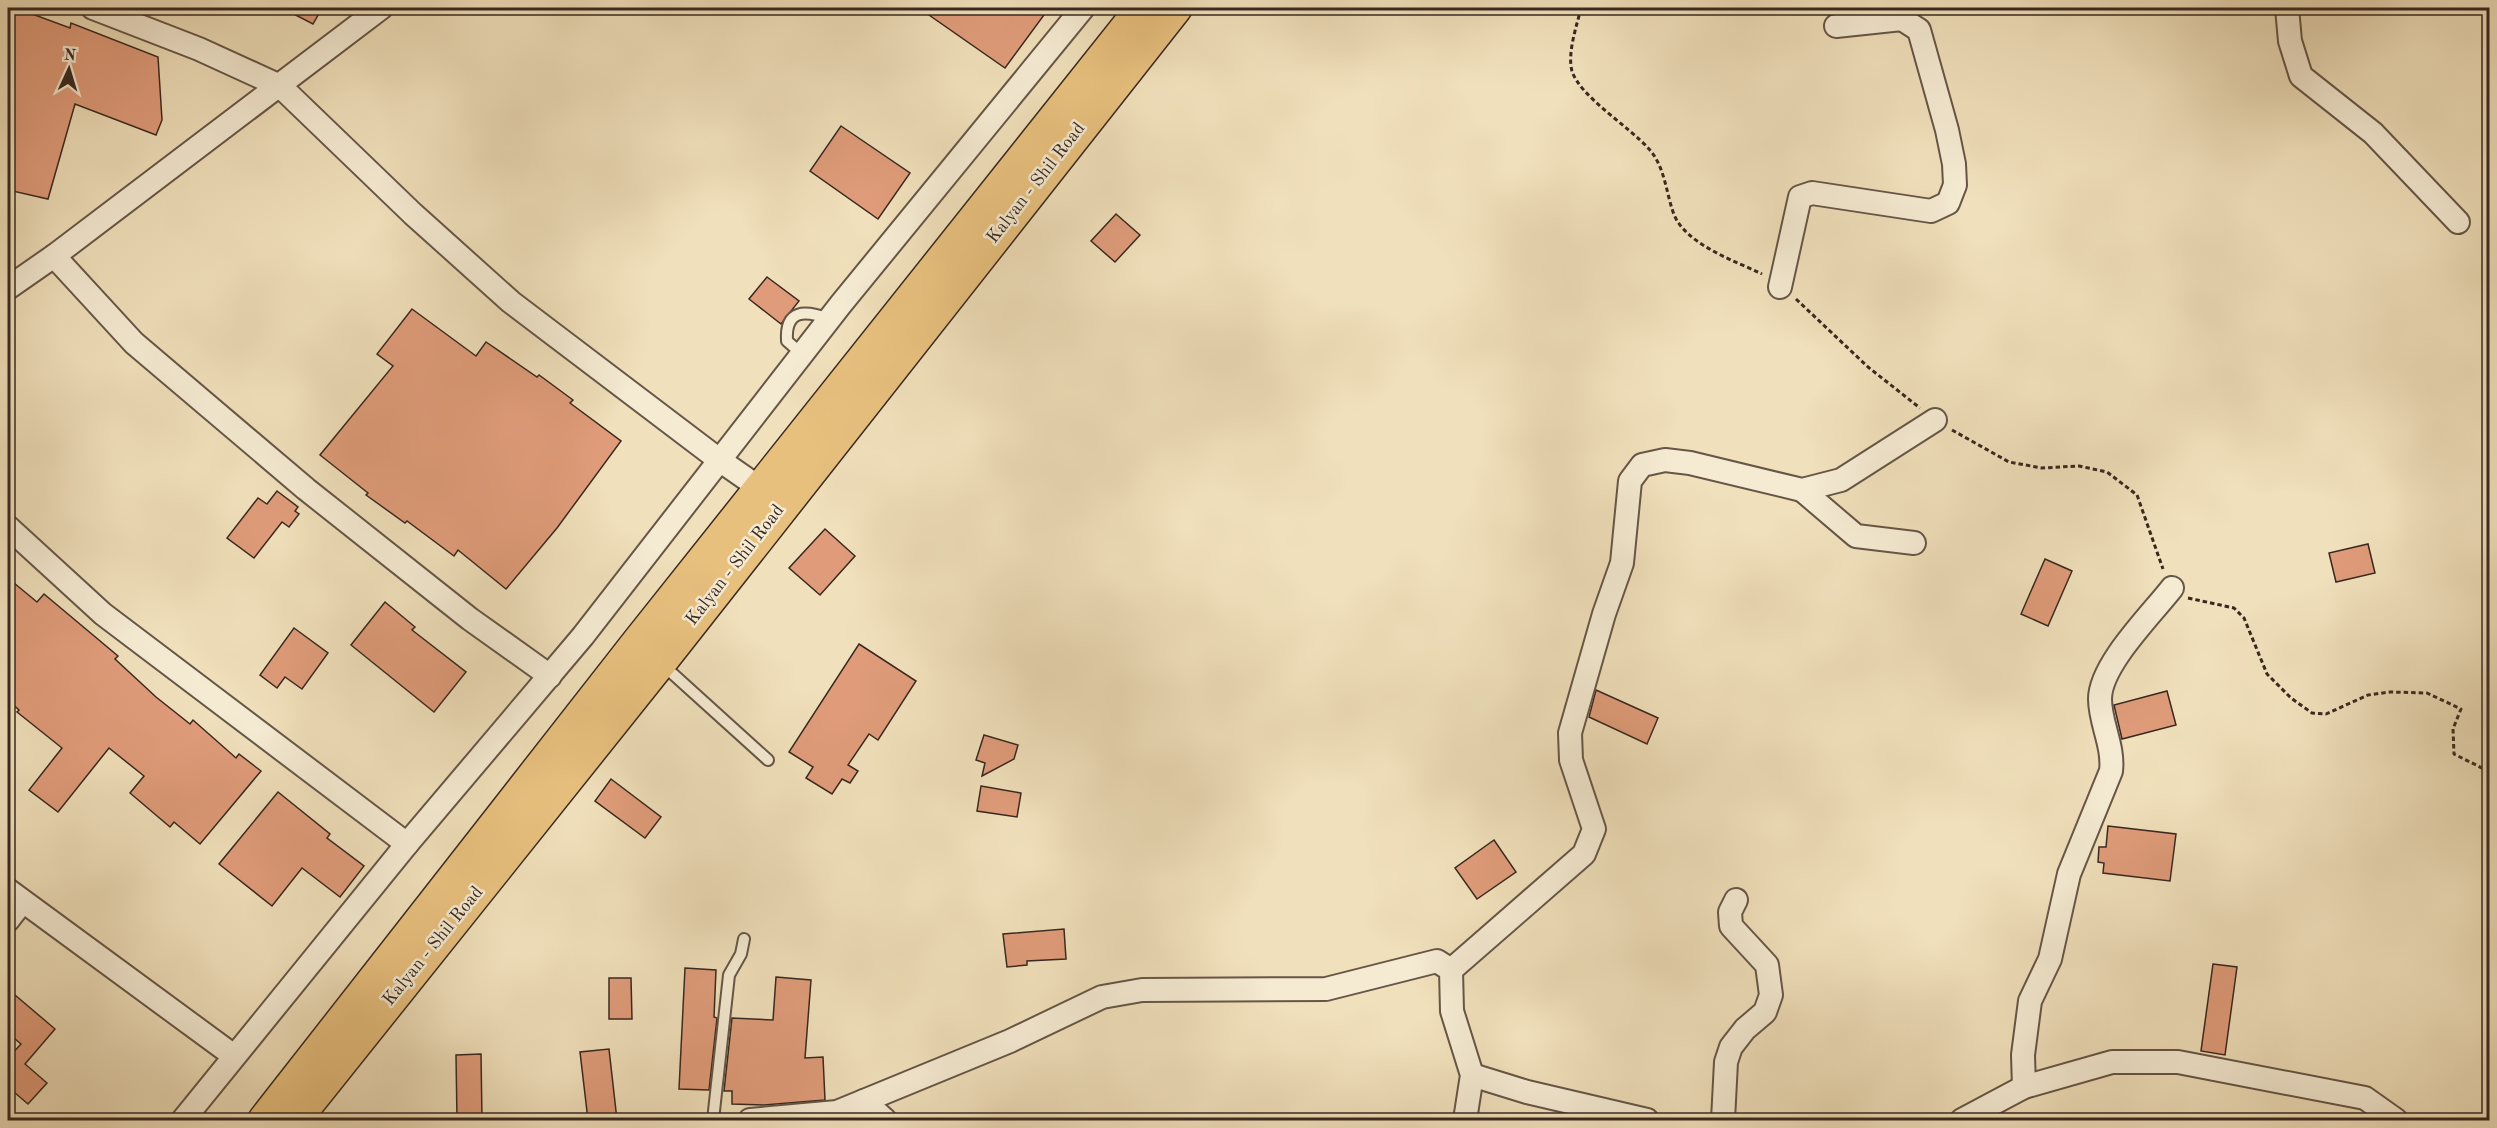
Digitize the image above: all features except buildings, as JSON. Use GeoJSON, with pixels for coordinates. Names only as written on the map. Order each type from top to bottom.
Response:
{"type":"FeatureCollection","features":[{"type":"Feature","properties":{"kind":"main road","name":"Kalyan - Shil Road"},"geometry":{"type":"LineString","coordinates":[[294,1120],[649,652],[771,496],[1143,8]]}},
{"type":"Feature","properties":{"kind":"main road","name":"Kalyan - Shil Road"},"geometry":{"type":"LineString","coordinates":[[771,496],[1174,8]]}},
{"type":"Feature","properties":{"kind":"main road","name":"Kalyan - Shil Road"},"geometry":{"type":"LineString","coordinates":[[265,1120],[649,652]]}},
{"type":"Feature","properties":{"kind":"street"},"geometry":{"type":"LineString","coordinates":[[8,288],[54,256],[381,8]]}},
{"type":"Feature","properties":{"kind":"street"},"geometry":{"type":"LineString","coordinates":[[183,1120],[407,844],[549,676],[829,319],[1083,8]]}},
{"type":"Feature","properties":{"kind":"street"},"geometry":{"type":"LineString","coordinates":[[2287,8],[2290,41],[2301,76],[2373,133],[2458,222]]}},
{"type":"Feature","properties":{"kind":"street"},"geometry":{"type":"LineString","coordinates":[[104,10],[199,49],[280,86],[413,214],[510,302],[718,459],[771,496]]}},
{"type":"Feature","properties":{"kind":"street"},"geometry":{"type":"LineString","coordinates":[[1780,287],[1800,197],[1812,193],[1931,211],[1948,203],[1955,185],[1954,164],[1947,130],[1919,30],[1900,13],[1836,26]]}},
{"type":"Feature","properties":{"kind":"street"},"geometry":{"type":"LineString","coordinates":[[54,256],[134,343],[297,482],[470,620],[549,676]]}},
{"type":"Feature","properties":{"kind":"street"},"geometry":{"type":"LineString","coordinates":[[1802,490],[1841,480],[1935,420]]}},
{"type":"Feature","properties":{"kind":"street"},"geometry":{"type":"LineString","coordinates":[[1451,970],[1584,854],[1590,842],[1594,829],[1571,760],[1570,733],[1604,614],[1622,564],[1630,481],[1642,465],[1665,459],[1802,490],[1856,536],[1914,543]]}},
{"type":"Feature","properties":{"kind":"street"},"geometry":{"type":"LineString","coordinates":[[8,527],[103,614],[407,844]]}},
{"type":"Feature","properties":{"kind":"street"},"geometry":{"type":"LineString","coordinates":[[2024,1087],[2023,1055],[2030,1001],[2050,959],[2069,874],[2111,771],[2112,759],[2100,699],[2104,678],[2112,662],[2172,588]]}},
{"type":"Feature","properties":{"kind":"street"},"geometry":{"type":"LineString","coordinates":[[8,921],[15,896],[234,1056]]}},
{"type":"Feature","properties":{"kind":"street"},"geometry":{"type":"LineString","coordinates":[[1723,1120],[1726,1062],[1731,1047],[1738,1036],[1765,1012],[1771,995],[1767,965],[1731,926],[1730,912],[1736,900]]}},
{"type":"Feature","properties":{"kind":"street"},"geometry":{"type":"LineString","coordinates":[[750,1120],[837,1112],[1010,1041],[1101,997],[1142,990],[1326,989],[1384,976],[1419,963],[1437,961],[1451,970]]}},
{"type":"Feature","properties":{"kind":"street"},"geometry":{"type":"LineString","coordinates":[[1451,970],[1452,1011],[1472,1076],[1466,1120]]}},
{"type":"Feature","properties":{"kind":"street"},"geometry":{"type":"LineString","coordinates":[[1962,1120],[2024,1087],[2112,1062],[2178,1062],[2365,1098],[2396,1120]]}},
{"type":"Feature","properties":{"kind":"street"},"geometry":{"type":"LineString","coordinates":[[1472,1076],[1538,1095],[1647,1120]]}},
{"type":"Feature","properties":{"kind":"street"},"geometry":{"type":"LineString","coordinates":[[864,1101],[885,1120]]}},
{"type":"Feature","properties":{"kind":"lane"},"geometry":{"type":"LineString","coordinates":[[649,652],[768,760]]}},
{"type":"Feature","properties":{"kind":"lane"},"geometry":{"type":"LineString","coordinates":[[713,1120],[729,975],[741,954],[744,939]]}},
{"type":"Feature","properties":{"kind":"path"},"geometry":{"type":"LineString","coordinates":[[1581,8],[1572,50],[1572,71],[1591,98],[1627,126],[1650,150],[1662,168],[1679,224],[1704,245],[1766,276],[1819,319],[1868,367],[1935,420],[2009,462],[2042,468],[2079,466],[2108,471],[2137,495],[2158,560],[2172,588],[2184,597],[2234,608],[2244,618],[2267,674],[2291,698],[2313,713],[2326,714],[2368,695],[2390,692],[2427,693],[2461,709],[2452,729],[2454,754],[2486,770],[2490,778]]}}]}
